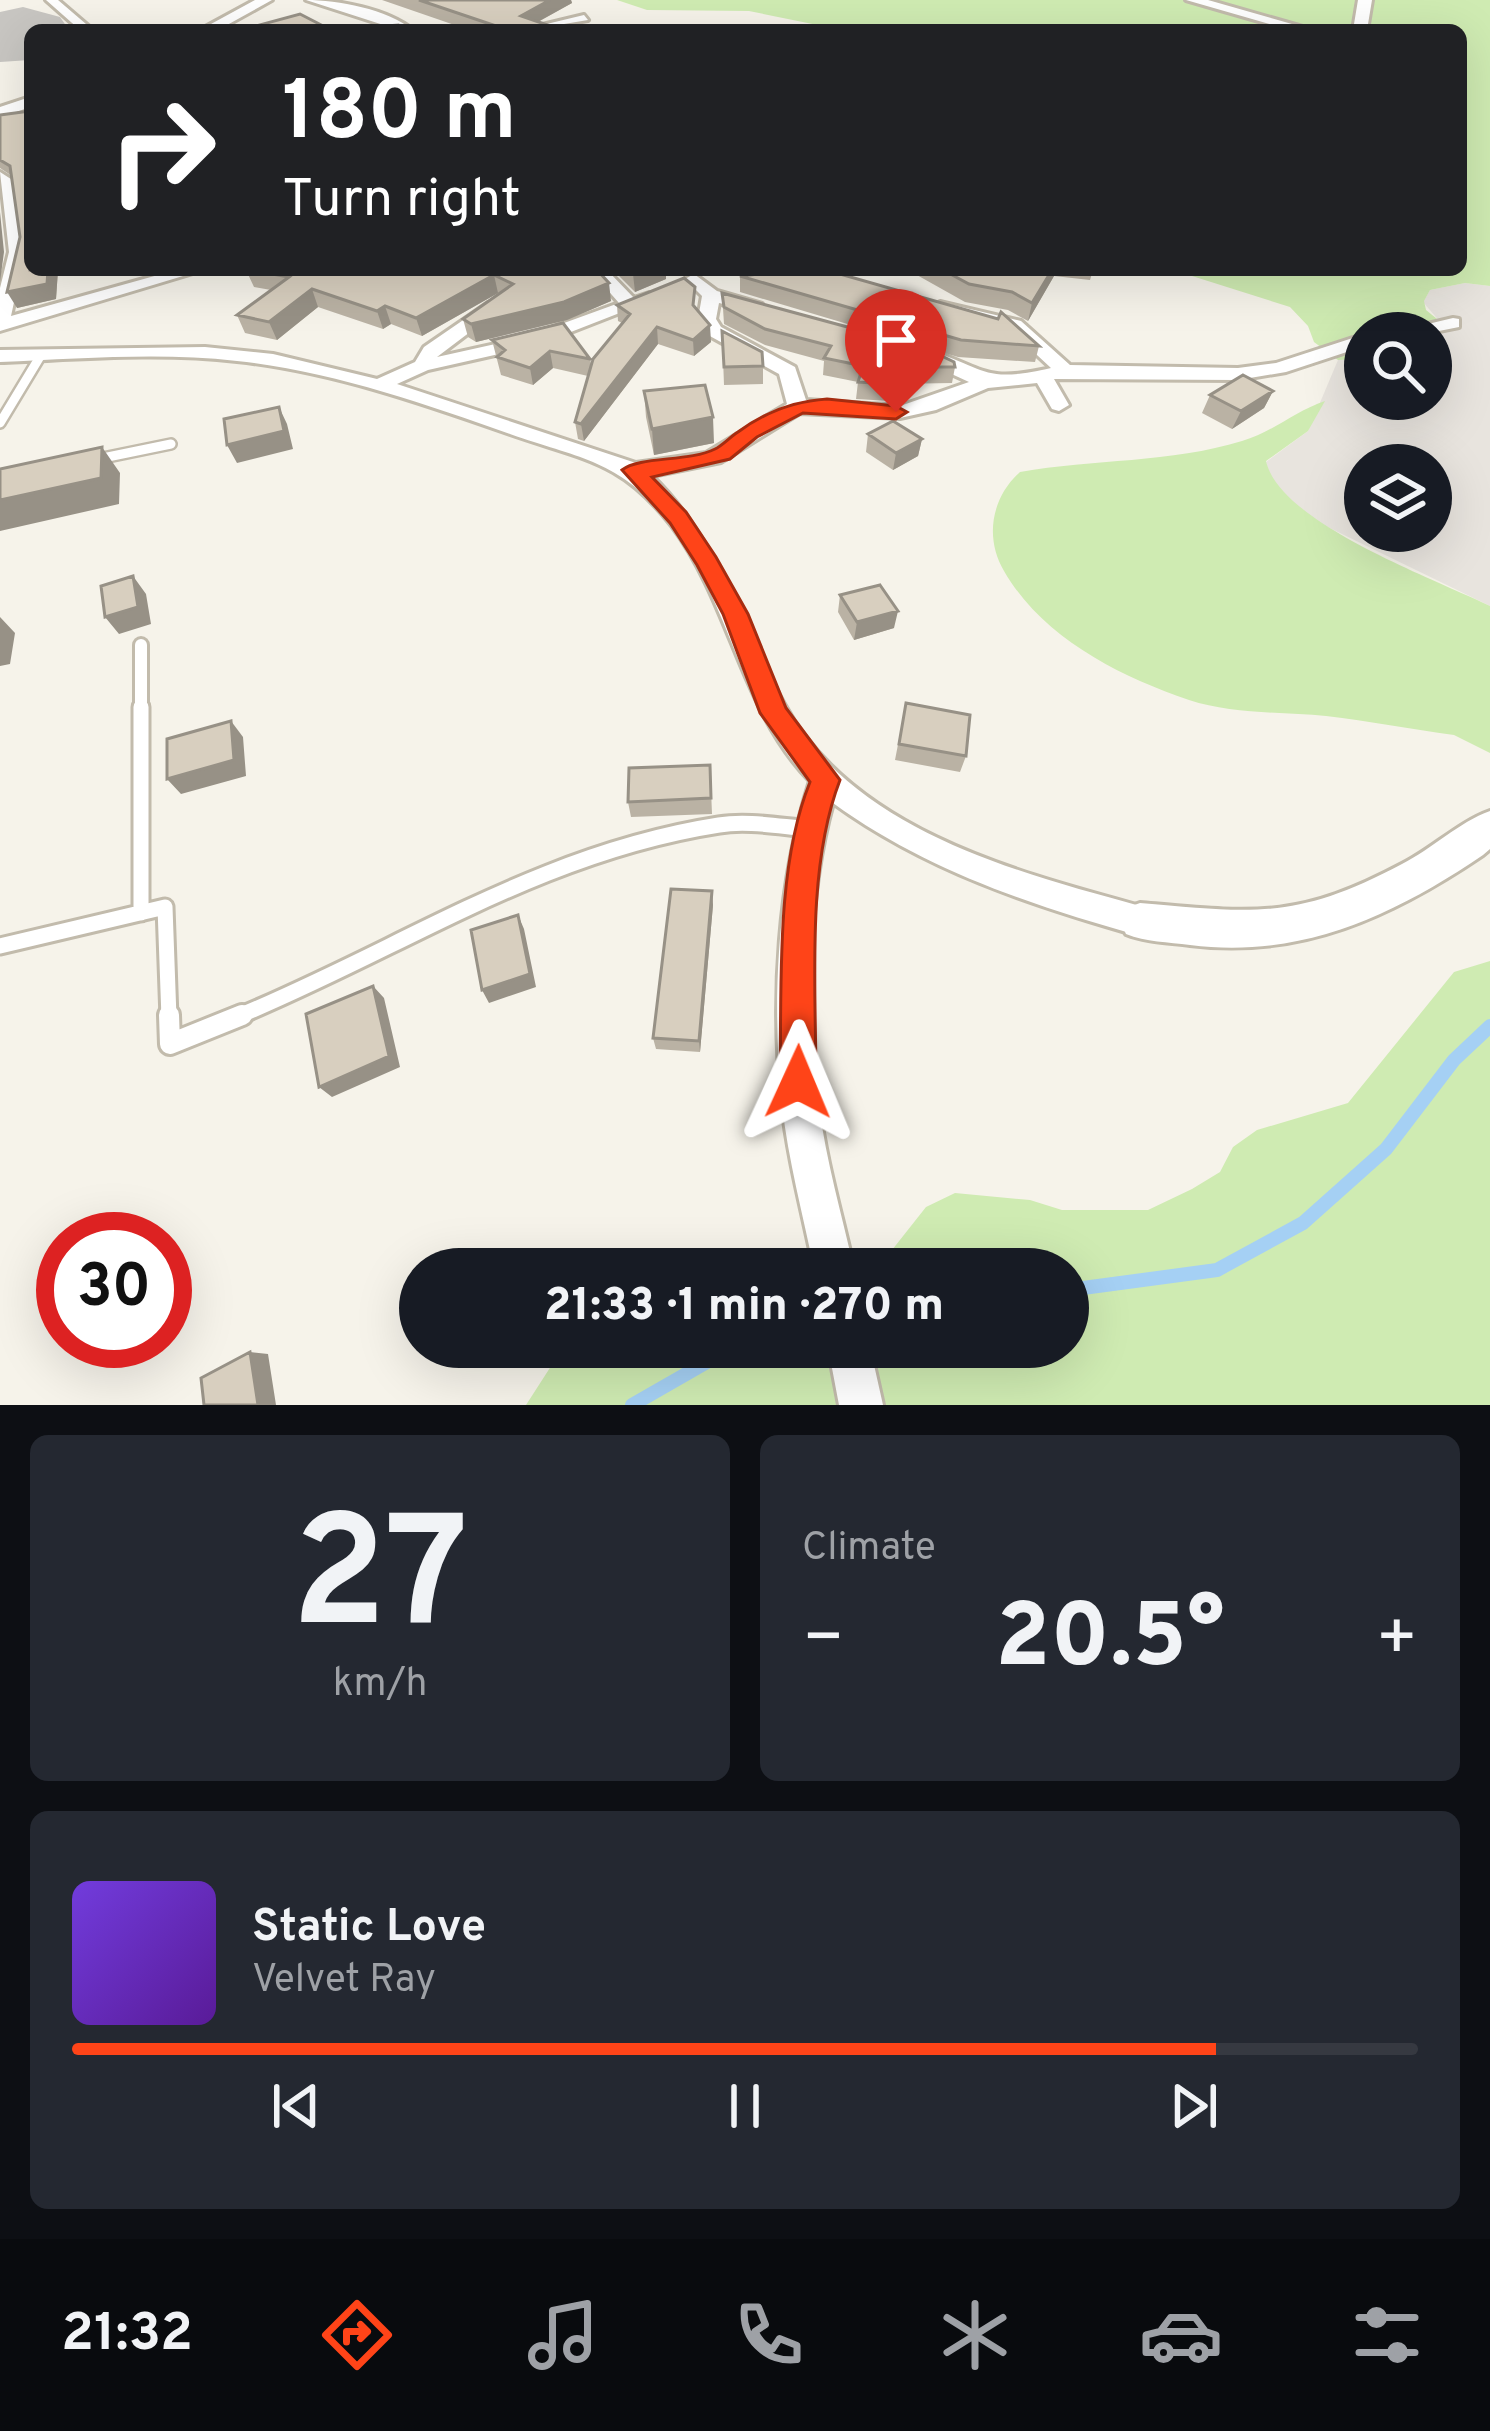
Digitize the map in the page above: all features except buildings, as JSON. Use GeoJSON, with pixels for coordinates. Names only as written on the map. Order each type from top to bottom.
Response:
{"type":"FeatureCollection","features":[{"type":"Feature","properties":{"kind":"street"},"geometry":{"type":"LineString","coordinates":[[51,0],[80,24]]}},
{"type":"Feature","properties":{"kind":"street"},"geometry":{"type":"LineString","coordinates":[[219,24],[265,0]]}},
{"type":"Feature","properties":{"kind":"street"},"geometry":{"type":"LineString","coordinates":[[311,0],[398,24]]}},
{"type":"Feature","properties":{"kind":"street"},"geometry":{"type":"LineString","coordinates":[[1193,0],[1283,24]]}},
{"type":"Feature","properties":{"kind":"street"},"geometry":{"type":"LineString","coordinates":[[557,24],[584,17]]}},
{"type":"Feature","properties":{"kind":"street"},"geometry":{"type":"LineString","coordinates":[[0,176],[7,181],[17,252],[1,325]]}},
{"type":"Feature","properties":{"kind":"street"},"geometry":{"type":"LineString","coordinates":[[97,294],[111,276]]}},
{"type":"Feature","properties":{"kind":"street"},"geometry":{"type":"LineString","coordinates":[[1,325],[170,276]]}},
{"type":"Feature","properties":{"kind":"street"},"geometry":{"type":"LineString","coordinates":[[604,276],[631,305]]}},
{"type":"Feature","properties":{"kind":"street"},"geometry":{"type":"LineString","coordinates":[[705,282],[707,319],[714,331],[788,371],[796,384],[798,407]]}},
{"type":"Feature","properties":{"kind":"street"},"geometry":{"type":"LineString","coordinates":[[380,385],[422,366],[529,342],[705,282],[781,316]]}},
{"type":"Feature","properties":{"kind":"street"},"geometry":{"type":"LineString","coordinates":[[422,366],[431,351],[503,301]]}},
{"type":"Feature","properties":{"kind":"street"},"geometry":{"type":"LineString","coordinates":[[914,303],[1001,318],[1026,333],[1065,371]]}},
{"type":"Feature","properties":{"kind":"street"},"geometry":{"type":"LineString","coordinates":[[896,347],[931,356],[985,382]]}},
{"type":"Feature","properties":{"kind":"street"},"geometry":{"type":"LineString","coordinates":[[0,356],[212,354],[271,360],[380,385],[633,470],[670,469],[722,454],[750,432],[798,407],[896,412],[929,407],[985,382],[1044,378],[1065,371],[1238,374],[1279,368],[1344,347]]}},
{"type":"Feature","properties":{"kind":"street"},"geometry":{"type":"LineString","coordinates":[[1044,378],[1059,405]]}},
{"type":"Feature","properties":{"kind":"street"},"geometry":{"type":"LineString","coordinates":[[633,470],[678,517],[708,563],[736,614],[774,713],[825,780],[891,827],[1013,886],[1139,921],[1265,932],[1374,900],[1472,844],[1490,827]]}},
{"type":"Feature","properties":{"kind":"street"},"geometry":{"type":"LineString","coordinates":[[825,780],[811,829],[800,937],[798,1082],[830,1248]]}},
{"type":"Feature","properties":{"kind":"street"},"geometry":{"type":"LineString","coordinates":[[854,1368],[861,1405]]}},
{"type":"Feature","properties":{"kind":"lane"},"geometry":{"type":"LineString","coordinates":[[0,423],[41,356]]}},
{"type":"Feature","properties":{"kind":"lane"},"geometry":{"type":"LineString","coordinates":[[86,462],[171,444]]}},
{"type":"Feature","properties":{"kind":"lane"},"geometry":{"type":"LineString","coordinates":[[141,645],[141,913]]}},
{"type":"Feature","properties":{"kind":"lane"},"geometry":{"type":"LineString","coordinates":[[0,946],[165,907],[170,1043],[329,979],[481,898],[564,863],[723,824],[811,829]]}},
{"type":"Feature","properties":{"kind":"shaded area"},"geometry":{"type":"Polygon","coordinates":[[[1465,283],[1490,286],[1490,606],[1379,552],[1452,552],[1452,444],[1344,444],[1344,535],[1307,517],[1271,482],[1266,462],[1308,431],[1338,360],[1344,360],[1344,420],[1452,420],[1452,312],[1432,312],[1423,302],[1430,290],[1465,283]]]}},
{"type":"Feature","properties":{"kind":"green space"},"geometry":{"type":"Polygon","coordinates":[[[617,0],[1490,0],[1490,286],[1465,283],[1430,290],[1424,301],[1428,312],[1344,312],[1344,360],[1338,360],[1314,342],[1308,326],[1290,307],[1192,276],[1467,276],[1467,24],[813,24],[749,11],[647,10],[617,0]]]}},
{"type":"Feature","properties":{"kind":"green space"},"geometry":{"type":"Polygon","coordinates":[[[1325,401],[1308,431],[1266,461],[1277,484],[1299,506],[1344,536],[1344,552],[1374,552],[1490,606],[1490,753],[1454,735],[1326,716],[1222,708],[1162,690],[1109,666],[1061,634],[1020,595],[1004,571],[994,545],[994,518],[1003,493],[1020,472],[1215,448],[1253,437],[1325,401]]]}},
{"type":"Feature","properties":{"kind":"green space"},"geometry":{"type":"Polygon","coordinates":[[[1490,961],[1490,1405],[526,1405],[550,1368],[1089,1368],[1089,1248],[894,1248],[926,1207],[955,1193],[1030,1200],[1062,1210],[1148,1210],[1192,1189],[1220,1172],[1233,1147],[1257,1130],[1348,1103],[1454,972],[1490,961]]]}},
{"type":"Feature","properties":{"kind":"waterway"},"geometry":{"type":"LineString","coordinates":[[1089,1287],[1217,1270],[1303,1223],[1386,1149],[1454,1060],[1490,1026]]}},
{"type":"Feature","properties":{"kind":"waterway"},"geometry":{"type":"LineString","coordinates":[[632,1405],[697,1368]]}},
{"type":"Feature","properties":{"kind":"runway"},"geometry":{"type":"LineString","coordinates":[[0,37],[24,32]]}},
{"type":"Feature","properties":{"kind":"route"},"geometry":{"type":"LineString","coordinates":[[798,1082],[800,937],[812,813],[825,780],[774,713],[736,614],[708,563],[678,517],[633,470],[670,469],[722,454],[750,432],[798,407],[896,412]]}}]}
